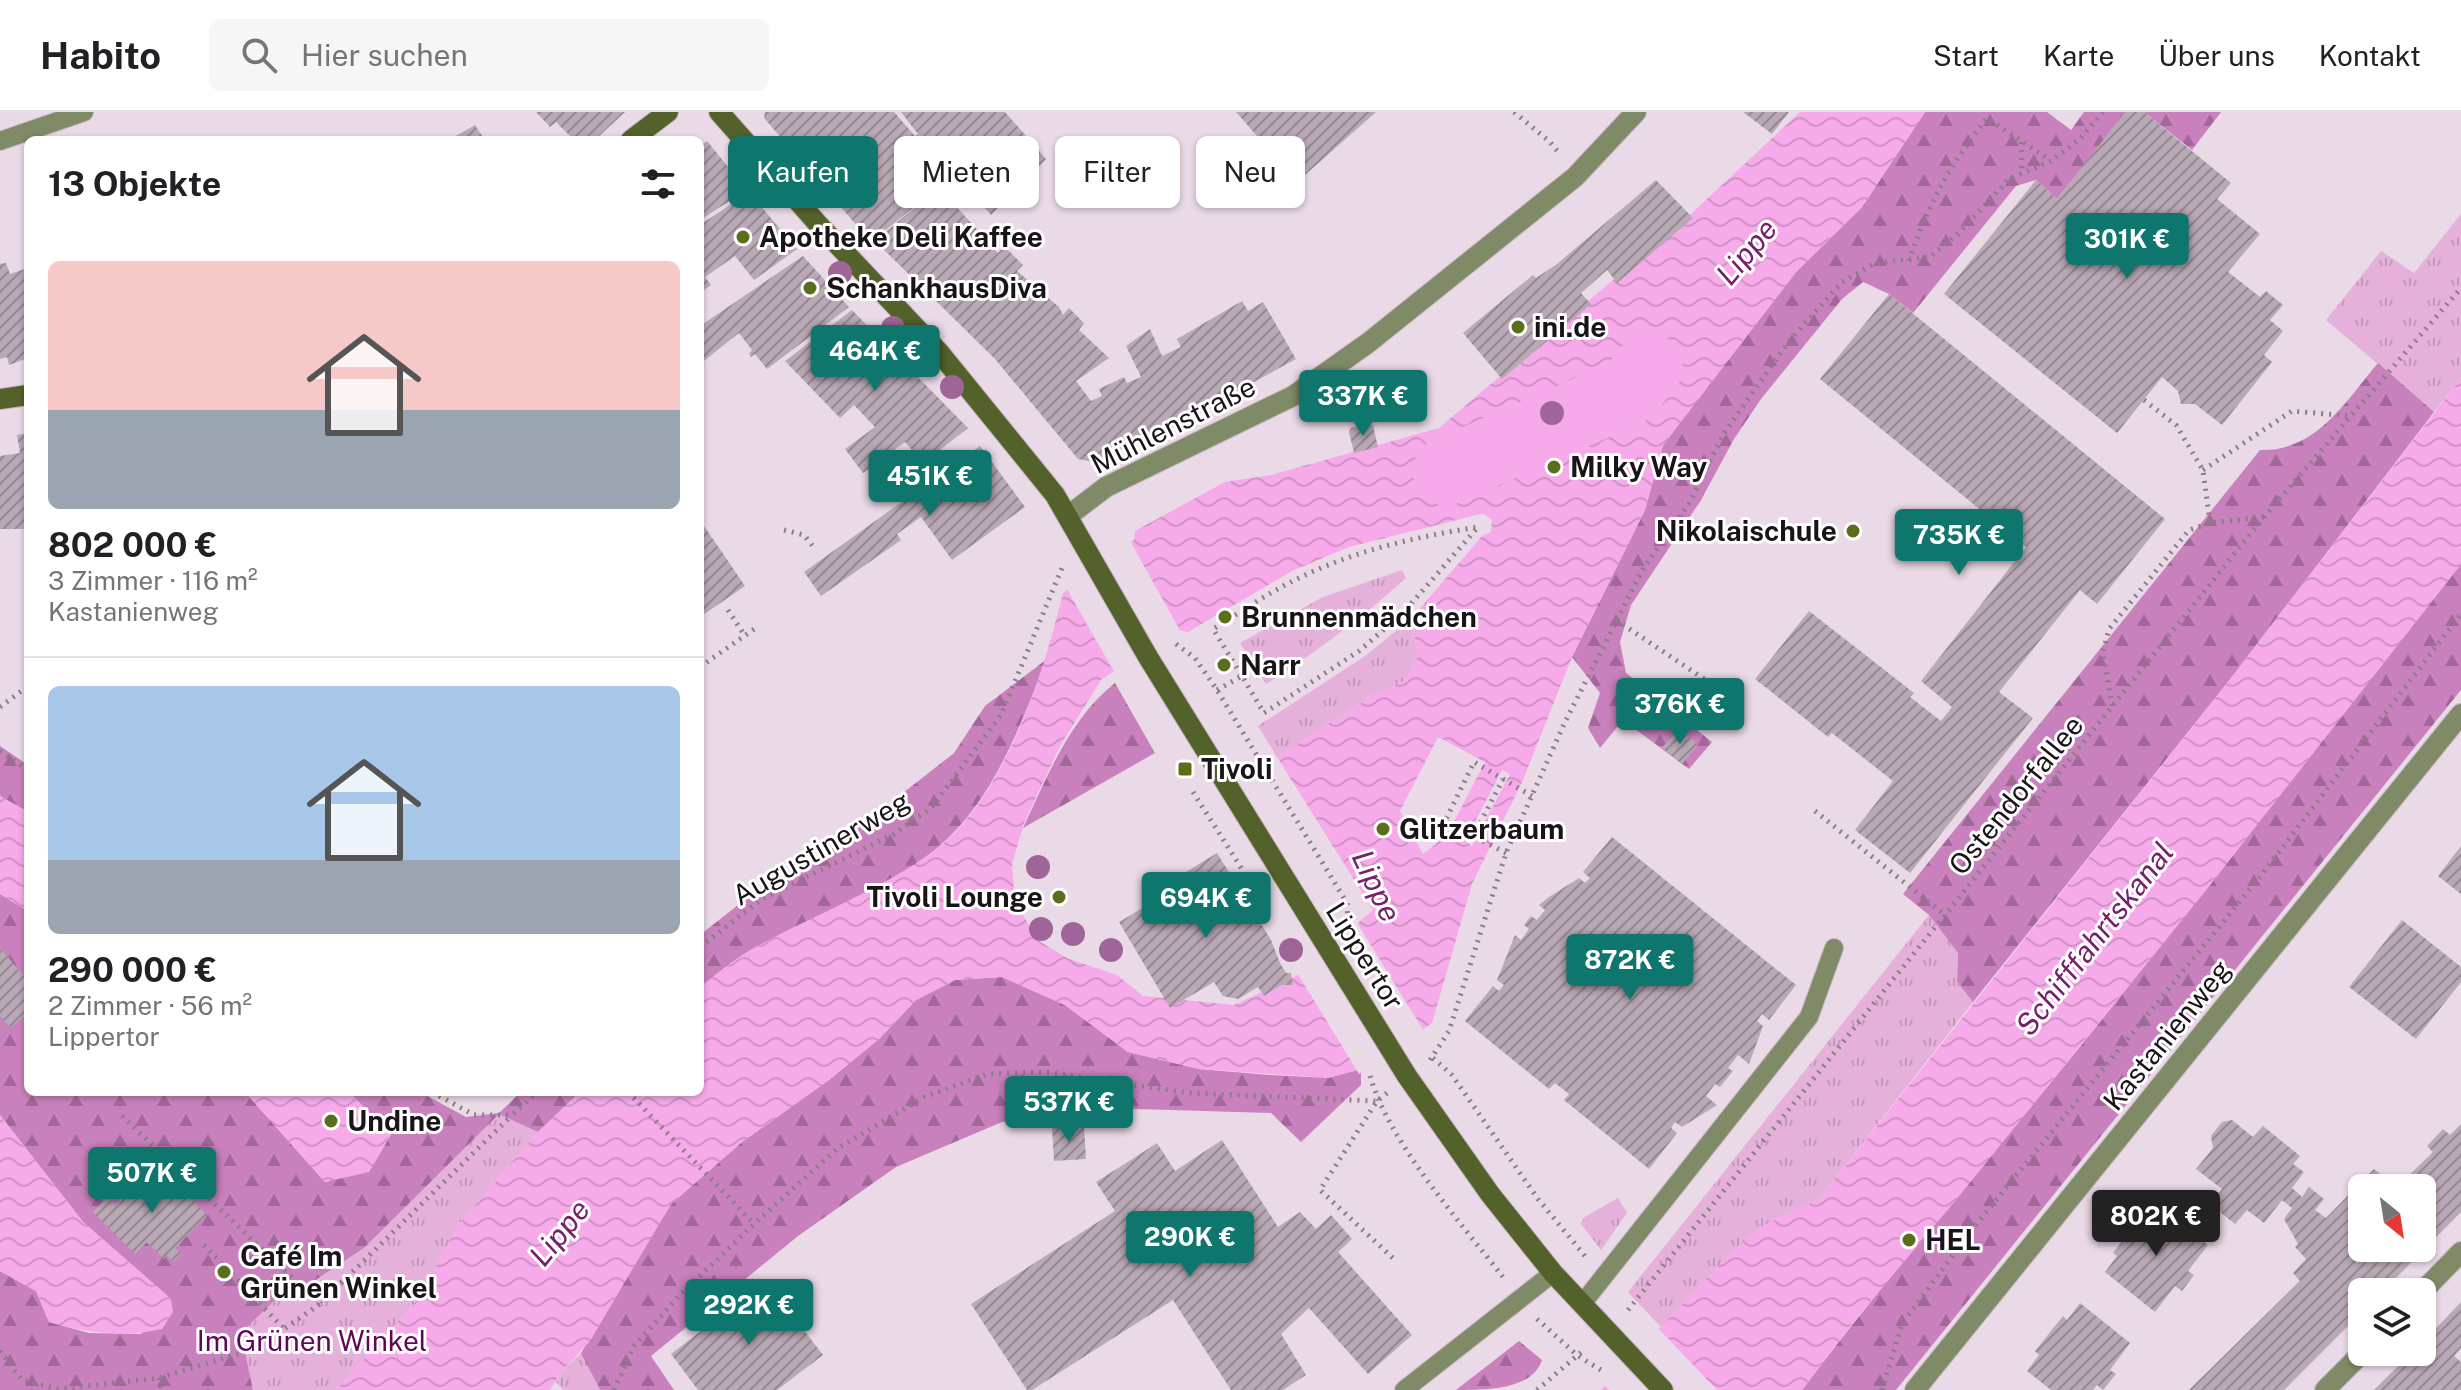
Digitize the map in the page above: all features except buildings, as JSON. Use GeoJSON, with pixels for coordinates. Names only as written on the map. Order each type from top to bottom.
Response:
{"type":"FeatureCollection","features":[{"type":"Feature","properties":{"kind":"street"},"geometry":{"type":"LineString","coordinates":[[636,136],[668,112]]}},
{"type":"Feature","properties":{"kind":"street","name":"Lippertor"},"geometry":{"type":"LineString","coordinates":[[719,112],[997,419],[1068,516],[1148,657],[1395,1057],[1490,1194],[1553,1273],[1663,1390]]}},
{"type":"Feature","properties":{"kind":"street","name":"Mühlenstraße"},"geometry":{"type":"LineString","coordinates":[[1068,516],[1106,487],[1293,396],[1368,343],[1575,177],[1636,112]]}},
{"type":"Feature","properties":{"kind":"street"},"geometry":{"type":"LineString","coordinates":[[0,399],[24,396]]}},
{"type":"Feature","properties":{"kind":"street","name":"Kastanienweg"},"geometry":{"type":"LineString","coordinates":[[1915,1390],[2461,714]]}},
{"type":"Feature","properties":{"kind":"street"},"geometry":{"type":"LineString","coordinates":[[2436,1278],[2461,1252]]}},
{"type":"Feature","properties":{"kind":"street"},"geometry":{"type":"LineString","coordinates":[[2325,1390],[2349,1366]]}},
{"type":"Feature","properties":{"kind":"lane"},"geometry":{"type":"LineString","coordinates":[[0,141],[84,112]]}},
{"type":"Feature","properties":{"kind":"lane"},"geometry":{"type":"LineString","coordinates":[[1582,1304],[1809,1017],[1834,948]]}},
{"type":"Feature","properties":{"kind":"lane"},"geometry":{"type":"LineString","coordinates":[[1404,1390],[1553,1273]]}},
{"type":"Feature","properties":{"kind":"path"},"geometry":{"type":"LineString","coordinates":[[1514,112],[1550,142],[1575,177]]}},
{"type":"Feature","properties":{"kind":"path"},"geometry":{"type":"LineString","coordinates":[[1603,1278],[1538,1199],[1452,1075],[1432,1058],[1449,1031],[1506,853],[1643,569],[1690,502],[1724,433],[1790,340],[1842,282],[1875,263],[1930,257],[1959,233],[2009,179],[2051,161],[2081,138],[2103,112]]}},
{"type":"Feature","properties":{"kind":"path"},"geometry":{"type":"LineString","coordinates":[[1909,261],[1929,203],[1951,164],[1987,118],[2051,161]]}},
{"type":"Feature","properties":{"kind":"path"},"geometry":{"type":"LineString","coordinates":[[2020,141],[2022,173]]}},
{"type":"Feature","properties":{"kind":"path","name":"Ostendorfallee"},"geometry":{"type":"LineString","coordinates":[[1603,1278],[1624,1316],[2264,517],[2461,288]]}},
{"type":"Feature","properties":{"kind":"path"},"geometry":{"type":"LineString","coordinates":[[2144,400],[2176,425],[2203,470],[2210,523]]}},
{"type":"Feature","properties":{"kind":"path"},"geometry":{"type":"LineString","coordinates":[[2203,470],[2251,435],[2292,411],[2350,416]]}},
{"type":"Feature","properties":{"kind":"path"},"geometry":{"type":"LineString","coordinates":[[2112,707],[2103,652],[2109,629],[2189,530],[2210,523],[2264,517]]}},
{"type":"Feature","properties":{"kind":"path"},"geometry":{"type":"LineString","coordinates":[[1478,527],[1403,613],[1359,651],[1296,693],[1264,713],[1242,676],[1213,629],[1297,579],[1348,557],[1404,539],[1478,527]]}},
{"type":"Feature","properties":{"kind":"path"},"geometry":{"type":"LineString","coordinates":[[784,530],[804,535],[815,549]]}},
{"type":"Feature","properties":{"kind":"path","name":"Augustinerweg"},"geometry":{"type":"LineString","coordinates":[[704,944],[762,899],[894,834],[932,807],[1001,715],[1063,564]]}},
{"type":"Feature","properties":{"kind":"path"},"geometry":{"type":"LineString","coordinates":[[728,610],[745,636]]}},
{"type":"Feature","properties":{"kind":"path"},"geometry":{"type":"LineString","coordinates":[[1882,1390],[1902,1324],[1970,1232],[2250,890],[2461,614]]}},
{"type":"Feature","properties":{"kind":"path"},"geometry":{"type":"LineString","coordinates":[[1616,620],[1728,695]]}},
{"type":"Feature","properties":{"kind":"path"},"geometry":{"type":"LineString","coordinates":[[704,664],[757,627]]}},
{"type":"Feature","properties":{"kind":"path"},"geometry":{"type":"LineString","coordinates":[[1171,641],[1195,658],[1217,690],[1347,903],[1349,926]]}},
{"type":"Feature","properties":{"kind":"path"},"geometry":{"type":"LineString","coordinates":[[1217,690],[1242,676]]}},
{"type":"Feature","properties":{"kind":"path"},"geometry":{"type":"LineString","coordinates":[[0,707],[24,689]]}},
{"type":"Feature","properties":{"kind":"path"},"geometry":{"type":"LineString","coordinates":[[0,751],[24,767]]}},
{"type":"Feature","properties":{"kind":"path"},"geometry":{"type":"LineString","coordinates":[[1506,853],[1445,821],[1474,762],[1532,796]]}},
{"type":"Feature","properties":{"kind":"path"},"geometry":{"type":"LineString","coordinates":[[1473,837],[1503,779]]}},
{"type":"Feature","properties":{"kind":"path"},"geometry":{"type":"LineString","coordinates":[[1815,811],[1945,915]]}},
{"type":"Feature","properties":{"kind":"path"},"geometry":{"type":"LineString","coordinates":[[614,1390],[634,1346],[679,1296],[754,1224],[838,1148],[924,1097],[988,1074],[1047,1072],[1189,1093],[1377,1101]]}},
{"type":"Feature","properties":{"kind":"path"},"geometry":{"type":"LineString","coordinates":[[1370,1075],[1377,1101],[1462,1224],[1520,1299],[1552,1335],[1602,1370]]}},
{"type":"Feature","properties":{"kind":"path"},"geometry":{"type":"LineString","coordinates":[[439,1096],[474,1115],[512,1115]]}},
{"type":"Feature","properties":{"kind":"path"},"geometry":{"type":"LineString","coordinates":[[0,1351],[22,1380],[59,1389],[159,1378],[257,1348],[320,1304],[533,1096]]}},
{"type":"Feature","properties":{"kind":"path"},"geometry":{"type":"LineString","coordinates":[[632,1096],[754,1224]]}},
{"type":"Feature","properties":{"kind":"path"},"geometry":{"type":"LineString","coordinates":[[1377,1101],[1320,1190],[1395,1260]]}},
{"type":"Feature","properties":{"kind":"path"},"geometry":{"type":"LineString","coordinates":[[122,1116],[320,1304]]}},
{"type":"Feature","properties":{"kind":"path"},"geometry":{"type":"LineString","coordinates":[[204,1245],[285,1330]]}},
{"type":"Feature","properties":{"kind":"path"},"geometry":{"type":"LineString","coordinates":[[1537,1390],[1607,1331]]}},
{"type":"Feature","properties":{"kind":"path"},"geometry":{"type":"LineString","coordinates":[[159,1378],[161,1390]]}},
{"type":"Feature","properties":{"kind":"green space"},"geometry":{"type":"Polygon","coordinates":[[[1925,112],[2047,112],[2071,130],[2084,112],[2126,112],[2057,199],[2036,180],[2016,186],[1913,313],[1889,294],[1863,282],[1842,299],[1761,399],[1734,439],[1701,500],[1631,605],[1620,642],[1626,673],[1712,742],[1689,769],[1623,720],[1600,748],[1588,728],[1600,693],[1572,657],[1645,510],[1663,445],[1796,272],[1862,207],[1925,112]]]}},
{"type":"Feature","properties":{"kind":"green space"},"geometry":{"type":"Polygon","coordinates":[[[2144,112],[2221,112],[2192,150],[2144,112]]]}},
{"type":"Feature","properties":{"kind":"green space"},"geometry":{"type":"Polygon","coordinates":[[[2461,214],[2461,378],[2434,412],[2326,320],[2381,251],[2414,273],[2461,214]]]}},
{"type":"Feature","properties":{"kind":"green space"},"geometry":{"type":"Polygon","coordinates":[[[2378,363],[2434,412],[2231,678],[1973,1002],[1957,982],[1958,953],[1929,915],[1903,894],[2260,450],[2298,442],[2328,422],[2378,363]]]}},
{"type":"Feature","properties":{"kind":"green space"},"geometry":{"type":"Polygon","coordinates":[[[1566,389],[1573,424],[1555,457],[1531,430],[1533,400],[1566,389]]]}},
{"type":"Feature","properties":{"kind":"green space"},"geometry":{"type":"Polygon","coordinates":[[[2461,564],[2461,690],[1896,1390],[1802,1390],[1904,1260],[2127,988],[2461,564]]]}},
{"type":"Feature","properties":{"kind":"green space"},"geometry":{"type":"Polygon","coordinates":[[[1402,570],[1406,578],[1373,607],[1266,684],[1240,643],[1323,597],[1402,570]]]}},
{"type":"Feature","properties":{"kind":"green space"},"geometry":{"type":"Polygon","coordinates":[[[1411,619],[1418,656],[1404,681],[1375,694],[1277,757],[1258,726],[1365,656],[1411,619]]]}},
{"type":"Feature","properties":{"kind":"green space"},"geometry":{"type":"Polygon","coordinates":[[[1047,659],[990,785],[957,829],[937,848],[894,878],[749,951],[704,984],[704,932],[757,890],[815,862],[954,753],[985,706],[1047,659]]]}},
{"type":"Feature","properties":{"kind":"green space"},"geometry":{"type":"Polygon","coordinates":[[[1115,683],[1155,753],[1023,828],[1072,731],[1099,697],[1115,683]]]}},
{"type":"Feature","properties":{"kind":"green space"},"geometry":{"type":"Polygon","coordinates":[[[0,746],[24,762],[24,810],[0,796],[0,746]]]}},
{"type":"Feature","properties":{"kind":"green space"},"geometry":{"type":"Polygon","coordinates":[[[0,894],[24,909],[24,1096],[249,1096],[325,1182],[391,1135],[353,1096],[427,1096],[466,1117],[499,1113],[517,1096],[576,1096],[538,1132],[499,1114],[364,1248],[293,1295],[281,1282],[282,1293],[241,1333],[253,1390],[0,1390],[0,1271],[36,1291],[49,1322],[89,1333],[141,1334],[171,1299],[83,1222],[0,1115],[0,894]]]}},
{"type":"Feature","properties":{"kind":"green space"},"geometry":{"type":"Polygon","coordinates":[[[1929,915],[1958,953],[1957,982],[1973,1002],[1819,1199],[1761,1227],[1729,1255],[1661,1327],[1628,1292],[1929,915]]]}},
{"type":"Feature","properties":{"kind":"green space"},"geometry":{"type":"Polygon","coordinates":[[[1002,977],[1065,1005],[1128,1052],[1199,1069],[1270,1075],[1328,1078],[1361,1069],[1361,1085],[1301,1142],[1271,1113],[1102,1108],[1002,1122],[896,1167],[798,1236],[651,1356],[674,1390],[600,1390],[581,1353],[671,1204],[742,1142],[829,1080],[879,1039],[916,1000],[955,980],[1002,977]]]}},
{"type":"Feature","properties":{"kind":"green space","name":"Im Grünen Winkel"},"geometry":{"type":"Polygon","coordinates":[[[499,1113],[538,1132],[459,1224],[420,1297],[336,1390],[253,1390],[241,1333],[282,1293],[281,1280],[293,1295],[364,1248],[499,1113]]]}},
{"type":"Feature","properties":{"kind":"green space"},"geometry":{"type":"Polygon","coordinates":[[[1618,1198],[1627,1213],[1601,1250],[1581,1224],[1583,1218],[1618,1198]]]}},
{"type":"Feature","properties":{"kind":"green space"},"geometry":{"type":"Polygon","coordinates":[[[1519,1341],[1542,1360],[1529,1377],[1507,1386],[1456,1390],[1519,1341]]]}},
{"type":"Feature","properties":{"kind":"green space"},"geometry":{"type":"Polygon","coordinates":[[[581,1353],[600,1390],[563,1390],[556,1382],[562,1371],[581,1353]]]}},
{"type":"Feature","properties":{"kind":"water"},"geometry":{"type":"Polygon","coordinates":[[[1800,112],[1925,112],[1862,207],[1796,272],[1663,445],[1645,510],[1572,657],[1523,780],[1472,884],[1432,1023],[1361,1069],[1328,1078],[1199,1069],[1128,1052],[1065,1005],[1002,977],[955,980],[916,1000],[879,1039],[829,1080],[742,1142],[671,1204],[590,1341],[562,1371],[550,1390],[336,1390],[420,1297],[459,1224],[538,1132],[576,1096],[704,1096],[704,984],[749,951],[913,865],[960,828],[1001,767],[1018,732],[1045,659],[1063,593],[1134,540],[1135,531],[1225,482],[1271,475],[1439,428],[1692,213],[1800,112]],[[1566,390],[1533,400],[1531,430],[1555,456],[1573,424],[1566,390]],[[1484,514],[1349,547],[1294,570],[1188,632],[1176,630],[1101,680],[1060,746],[1024,823],[1012,864],[1015,903],[1039,941],[1067,958],[1117,975],[1143,996],[1234,1005],[1298,975],[1373,910],[1277,757],[1375,694],[1404,681],[1418,656],[1411,619],[1482,536],[1491,532],[1492,520],[1484,514]],[[1438,737],[1400,811],[1423,854],[1447,835],[1485,762],[1438,737]],[[1502,770],[1465,841],[1472,846],[1510,774],[1502,770]]]}},
{"type":"Feature","properties":{"kind":"water","name":"Schifffahrtskanal"},"geometry":{"type":"Polygon","coordinates":[[[2461,378],[2461,564],[2207,889],[1855,1320],[1802,1390],[1601,1390],[1729,1255],[1761,1227],[1819,1199],[2231,678],[2461,378]]]}},
{"type":"Feature","properties":{"kind":"water"},"geometry":{"type":"Polygon","coordinates":[[[0,796],[24,810],[24,909],[0,894],[0,796]]]}},
{"type":"Feature","properties":{"kind":"water"},"geometry":{"type":"Polygon","coordinates":[[[249,1096],[353,1096],[391,1135],[369,1172],[325,1182],[249,1096]]]}},
{"type":"Feature","properties":{"kind":"water"},"geometry":{"type":"Polygon","coordinates":[[[0,1115],[83,1222],[171,1299],[173,1312],[162,1329],[105,1333],[49,1322],[36,1291],[0,1271],[0,1115]]]}},
{"type":"Feature","properties":{"kind":"pier"},"geometry":{"type":"Polygon","coordinates":[[[1129,539],[1182,634],[1177,634],[1116,675],[1065,586],[1129,539]]]}},
{"type":"Feature","properties":{"kind":"pier"},"geometry":{"type":"Polygon","coordinates":[[[1356,921],[1424,1031],[1359,1074],[1296,971],[1356,921]]]}},
{"type":"Feature","properties":{"kind":"pier"},"geometry":{"type":"Polygon","coordinates":[[[1656,1326],[1717,1390],[1609,1390],[1602,1383],[1656,1326]]]}},
{"type":"Feature","properties":{"kind":"waterway","name":"Lippe"},"geometry":{"type":"LineString","coordinates":[[1447,471],[1628,392],[1649,367]]}},
{"type":"Feature","properties":{"kind":"place","name":"Apotheke Deli Kaffee"},"geometry":{"type":"Point","coordinates":[743,237]}},
{"type":"Feature","properties":{"kind":"place","name":"SchankhausDiva"},"geometry":{"type":"Point","coordinates":[810,288]}},
{"type":"Feature","properties":{"kind":"place","name":"ini.de"},"geometry":{"type":"Point","coordinates":[1518,327]}},
{"type":"Feature","properties":{"kind":"place","name":"Milky Way"},"geometry":{"type":"Point","coordinates":[1554,467]}},
{"type":"Feature","properties":{"kind":"place","name":"Nikolaischule"},"geometry":{"type":"Point","coordinates":[1853,531]}},
{"type":"Feature","properties":{"kind":"place","name":"Brunnenmädchen"},"geometry":{"type":"Point","coordinates":[1225,617]}},
{"type":"Feature","properties":{"kind":"place","name":"Narr"},"geometry":{"type":"Point","coordinates":[1224,665]}},
{"type":"Feature","properties":{"kind":"place","name":"Tivoli"},"geometry":{"type":"Point","coordinates":[1185,769]}},
{"type":"Feature","properties":{"kind":"place","name":"Glitzerbaum"},"geometry":{"type":"Point","coordinates":[1383,829]}},
{"type":"Feature","properties":{"kind":"place","name":"Tivoli Lounge"},"geometry":{"type":"Point","coordinates":[1059,897]}},
{"type":"Feature","properties":{"kind":"place","name":"Undine"},"geometry":{"type":"Point","coordinates":[331,1121]}},
{"type":"Feature","properties":{"kind":"place","name":"HEL"},"geometry":{"type":"Point","coordinates":[1909,1240]}},
{"type":"Feature","properties":{"kind":"place","name":"Café Im Grünen Winkel"},"geometry":{"type":"Point","coordinates":[224,1272]}}]}
